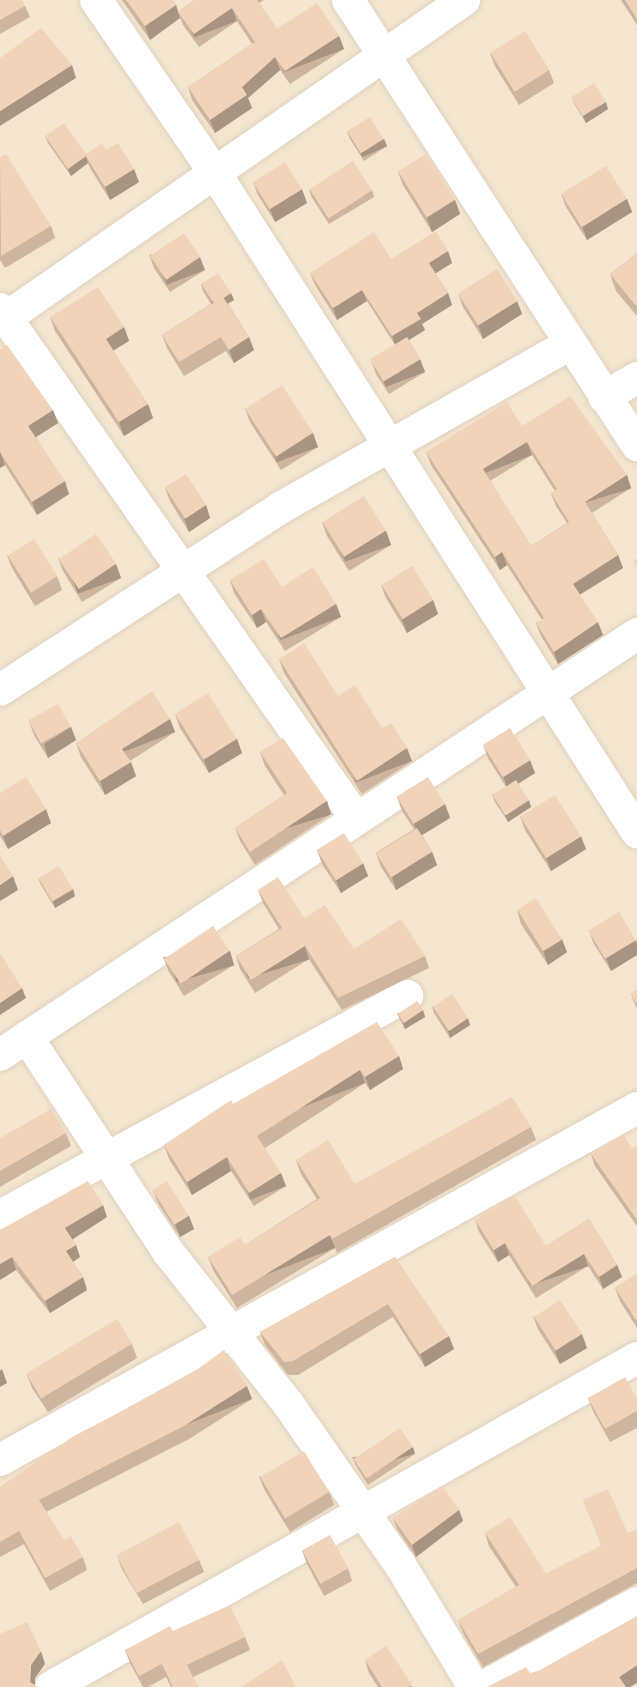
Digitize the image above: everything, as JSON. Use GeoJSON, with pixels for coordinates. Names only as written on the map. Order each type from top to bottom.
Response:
{"type":"FeatureCollection","features":[{"type":"Feature","properties":{"kind":"street"},"geometry":{"type":"LineString","coordinates":[[96,0],[215,173],[546,694],[637,832]]}},
{"type":"Feature","properties":{"kind":"street"},"geometry":{"type":"LineString","coordinates":[[348,0],[382,57],[637,445]]}},
{"type":"Feature","properties":{"kind":"street"},"geometry":{"type":"LineString","coordinates":[[356,818],[184,569],[2,316],[215,173],[464,0]]}},
{"type":"Feature","properties":{"kind":"street"},"geometry":{"type":"LineString","coordinates":[[0,690],[184,569],[570,344]]}},
{"type":"Feature","properties":{"kind":"street"},"geometry":{"type":"LineString","coordinates":[[604,397],[637,378]]}},
{"type":"Feature","properties":{"kind":"street"},"geometry":{"type":"LineString","coordinates":[[0,1055],[637,634]]}},
{"type":"Feature","properties":{"kind":"street"},"geometry":{"type":"LineString","coordinates":[[0,1216],[407,996]]}},
{"type":"Feature","properties":{"kind":"street"},"geometry":{"type":"LineString","coordinates":[[27,1037],[169,1252],[229,1332],[289,1405],[362,1510],[474,1687]]}},
{"type":"Feature","properties":{"kind":"street"},"geometry":{"type":"LineString","coordinates":[[0,1460],[637,1108]]}},
{"type":"Feature","properties":{"kind":"street"},"geometry":{"type":"LineString","coordinates":[[51,1687],[258,1575],[362,1510],[637,1358]]}},
{"type":"Feature","properties":{"kind":"street"},"geometry":{"type":"LineString","coordinates":[[483,1687],[637,1603]]}},
{"type":"Feature","properties":{"kind":"shaded area"},"geometry":{"type":"Polygon","coordinates":[[[0,0],[637,0],[637,1687],[0,1687],[0,0]]]}},
{"type":"Feature","properties":{"kind":"building"},"geometry":{"type":"Polygon","coordinates":[[[0,0],[22,0],[25,6],[0,20],[0,0]]]}},
{"type":"Feature","properties":{"kind":"building"},"geometry":{"type":"Polygon","coordinates":[[[126,0],[172,0],[176,5],[145,26],[126,0]]]}},
{"type":"Feature","properties":{"kind":"building"},"geometry":{"type":"Polygon","coordinates":[[[195,0],[257,0],[277,29],[317,3],[339,36],[285,71],[275,57],[242,87],[247,95],[210,120],[188,87],[255,42],[232,8],[194,34],[178,12],[195,0]]]}},
{"type":"Feature","properties":{"kind":"building"},"geometry":{"type":"Polygon","coordinates":[[[625,0],[637,0],[637,19],[625,0]]]}},
{"type":"Feature","properties":{"kind":"building"},"geometry":{"type":"Polygon","coordinates":[[[41,28],[72,65],[0,111],[0,58],[41,28]]]}},
{"type":"Feature","properties":{"kind":"building"},"geometry":{"type":"Polygon","coordinates":[[[525,31],[549,70],[515,92],[490,53],[525,31]]]}},
{"type":"Feature","properties":{"kind":"building"},"geometry":{"type":"Polygon","coordinates":[[[594,83],[606,102],[583,116],[571,97],[594,83]]]}},
{"type":"Feature","properties":{"kind":"building"},"geometry":{"type":"Polygon","coordinates":[[[370,117],[384,139],[361,153],[347,131],[370,117]]]}},
{"type":"Feature","properties":{"kind":"building"},"geometry":{"type":"Polygon","coordinates":[[[64,123],[86,154],[68,169],[45,136],[64,123]]]}},
{"type":"Feature","properties":{"kind":"building"},"geometry":{"type":"Polygon","coordinates":[[[102,143],[106,150],[118,143],[134,169],[105,187],[85,155],[102,143]]]}},
{"type":"Feature","properties":{"kind":"building"},"geometry":{"type":"Polygon","coordinates":[[[6,154],[51,226],[1,256],[0,157],[6,154]]]}},
{"type":"Feature","properties":{"kind":"building"},"geometry":{"type":"Polygon","coordinates":[[[426,154],[455,200],[427,217],[398,171],[426,154]]]}},
{"type":"Feature","properties":{"kind":"building"},"geometry":{"type":"Polygon","coordinates":[[[353,161],[372,190],[328,219],[309,189],[353,161]]]}},
{"type":"Feature","properties":{"kind":"building"},"geometry":{"type":"Polygon","coordinates":[[[285,162],[302,189],[270,209],[253,182],[285,162]]]}},
{"type":"Feature","properties":{"kind":"building"},"geometry":{"type":"Polygon","coordinates":[[[606,166],[627,199],[582,227],[561,194],[606,166]]]}},
{"type":"Feature","properties":{"kind":"building"},"geometry":{"type":"Polygon","coordinates":[[[436,231],[448,251],[429,263],[448,293],[417,313],[421,319],[392,336],[362,290],[333,308],[310,273],[374,232],[391,259],[436,231]]]}},
{"type":"Feature","properties":{"kind":"building"},"geometry":{"type":"Polygon","coordinates":[[[184,233],[200,257],[166,280],[150,256],[184,233]]]}},
{"type":"Feature","properties":{"kind":"building"},"geometry":{"type":"Polygon","coordinates":[[[637,253],[637,305],[636,306],[610,274],[637,253]]]}},
{"type":"Feature","properties":{"kind":"building"},"geometry":{"type":"Polygon","coordinates":[[[497,269],[517,301],[478,326],[458,293],[497,269]]]}},
{"type":"Feature","properties":{"kind":"building"},"geometry":{"type":"Polygon","coordinates":[[[218,273],[231,293],[214,304],[201,284],[218,273]]]}},
{"type":"Feature","properties":{"kind":"building"},"geometry":{"type":"Polygon","coordinates":[[[98,287],[124,327],[106,339],[148,404],[119,422],[50,317],[98,287]]]}},
{"type":"Feature","properties":{"kind":"building"},"geometry":{"type":"Polygon","coordinates":[[[223,297],[249,337],[229,350],[221,337],[179,362],[162,335],[223,297]]]}},
{"type":"Feature","properties":{"kind":"building"},"geometry":{"type":"Polygon","coordinates":[[[407,337],[420,359],[384,381],[370,359],[407,337]]]}},
{"type":"Feature","properties":{"kind":"building"},"geometry":{"type":"Polygon","coordinates":[[[7,345],[53,410],[28,426],[65,481],[32,502],[0,452],[0,350],[7,345]]]}},
{"type":"Feature","properties":{"kind":"building"},"geometry":{"type":"Polygon","coordinates":[[[282,385],[313,433],[276,457],[245,409],[282,385]]]}},
{"type":"Feature","properties":{"kind":"building"},"geometry":{"type":"Polygon","coordinates":[[[570,396],[627,475],[585,502],[618,555],[573,584],[598,622],[554,652],[536,623],[544,618],[502,552],[495,557],[426,452],[507,402],[522,426],[570,396]],[[527,442],[483,469],[531,546],[569,522],[551,493],[557,489],[527,442]]]}},
{"type":"Feature","properties":{"kind":"building"},"geometry":{"type":"Polygon","coordinates":[[[186,474],[206,505],[185,519],[165,488],[186,474]]]}},
{"type":"Feature","properties":{"kind":"building"},"geometry":{"type":"Polygon","coordinates":[[[364,496],[386,531],[344,557],[322,522],[364,496]]]}},
{"type":"Feature","properties":{"kind":"building"},"geometry":{"type":"Polygon","coordinates":[[[96,534],[116,564],[79,589],[59,559],[96,534]]]}},
{"type":"Feature","properties":{"kind":"building"},"geometry":{"type":"Polygon","coordinates":[[[34,539],[57,576],[31,593],[8,555],[34,539]]]}},
{"type":"Feature","properties":{"kind":"building"},"geometry":{"type":"Polygon","coordinates":[[[264,559],[282,587],[313,567],[336,604],[281,638],[261,609],[252,615],[230,580],[264,559]]]}},
{"type":"Feature","properties":{"kind":"building"},"geometry":{"type":"Polygon","coordinates":[[[412,566],[433,600],[403,619],[381,585],[412,566]]]}},
{"type":"Feature","properties":{"kind":"building"},"geometry":{"type":"Polygon","coordinates":[[[304,643],[338,696],[355,685],[382,728],[391,723],[407,748],[357,781],[279,659],[304,643]]]}},
{"type":"Feature","properties":{"kind":"building"},"geometry":{"type":"Polygon","coordinates":[[[152,691],[170,719],[122,749],[131,762],[100,781],[76,743],[152,691]]]}},
{"type":"Feature","properties":{"kind":"building"},"geometry":{"type":"Polygon","coordinates":[[[208,693],[237,739],[204,759],[175,714],[208,693]]]}},
{"type":"Feature","properties":{"kind":"building"},"geometry":{"type":"Polygon","coordinates":[[[58,704],[71,727],[41,743],[28,720],[58,704]]]}},
{"type":"Feature","properties":{"kind":"building"},"geometry":{"type":"Polygon","coordinates":[[[510,728],[530,760],[503,777],[483,745],[510,728]]]}},
{"type":"Feature","properties":{"kind":"building"},"geometry":{"type":"Polygon","coordinates":[[[283,738],[327,801],[250,852],[235,828],[287,793],[260,752],[283,738]]]}},
{"type":"Feature","properties":{"kind":"building"},"geometry":{"type":"Polygon","coordinates":[[[26,777],[46,809],[3,836],[0,830],[0,793],[26,777]]]}},
{"type":"Feature","properties":{"kind":"building"},"geometry":{"type":"Polygon","coordinates":[[[428,777],[445,804],[414,824],[397,797],[428,777]]]}},
{"type":"Feature","properties":{"kind":"building"},"geometry":{"type":"Polygon","coordinates":[[[516,780],[529,800],[506,815],[493,795],[516,780]]]}},
{"type":"Feature","properties":{"kind":"building"},"geometry":{"type":"Polygon","coordinates":[[[555,795],[581,837],[546,858],[520,817],[555,795]]]}},
{"type":"Feature","properties":{"kind":"building"},"geometry":{"type":"Polygon","coordinates":[[[417,828],[432,852],[391,877],[376,853],[417,828]]]}},
{"type":"Feature","properties":{"kind":"building"},"geometry":{"type":"Polygon","coordinates":[[[344,833],[363,864],[336,880],[317,850],[344,833]]]}},
{"type":"Feature","properties":{"kind":"building"},"geometry":{"type":"Polygon","coordinates":[[[0,856],[13,876],[0,885],[0,856]]]}},
{"type":"Feature","properties":{"kind":"building"},"geometry":{"type":"Polygon","coordinates":[[[59,866],[73,889],[52,902],[38,878],[59,866]]]}},
{"type":"Feature","properties":{"kind":"building"},"geometry":{"type":"Polygon","coordinates":[[[278,877],[304,918],[325,905],[354,949],[401,919],[425,956],[338,998],[305,946],[251,980],[236,956],[282,928],[258,890],[278,877]]]}},
{"type":"Feature","properties":{"kind":"building"},"geometry":{"type":"Polygon","coordinates":[[[536,898],[562,940],[543,951],[517,910],[536,898]]]}},
{"type":"Feature","properties":{"kind":"building"},"geometry":{"type":"Polygon","coordinates":[[[619,912],[636,940],[605,959],[588,931],[619,912]]]}},
{"type":"Feature","properties":{"kind":"building"},"geometry":{"type":"Polygon","coordinates":[[[213,926],[230,951],[181,984],[164,959],[213,926]]]}},
{"type":"Feature","properties":{"kind":"building"},"geometry":{"type":"Polygon","coordinates":[[[0,953],[22,988],[0,1003],[0,953]]]}},
{"type":"Feature","properties":{"kind":"building"},"geometry":{"type":"Polygon","coordinates":[[[637,990],[637,1004],[631,994],[637,990]]]}},
{"type":"Feature","properties":{"kind":"building"},"geometry":{"type":"Polygon","coordinates":[[[452,994],[468,1018],[449,1031],[433,1007],[452,994]]]}},
{"type":"Feature","properties":{"kind":"building"},"geometry":{"type":"Polygon","coordinates":[[[417,1001],[423,1010],[404,1023],[398,1014],[417,1001]]]}},
{"type":"Feature","properties":{"kind":"building"},"geometry":{"type":"Polygon","coordinates":[[[377,1022],[399,1056],[365,1077],[360,1070],[257,1136],[281,1173],[249,1193],[227,1157],[187,1182],[164,1145],[231,1100],[233,1104],[377,1022]]]}},
{"type":"Feature","properties":{"kind":"building"},"geometry":{"type":"Polygon","coordinates":[[[512,1097],[531,1127],[332,1239],[330,1235],[232,1295],[208,1257],[240,1237],[245,1245],[320,1198],[296,1160],[328,1140],[355,1184],[512,1097]]]}},
{"type":"Feature","properties":{"kind":"building"},"geometry":{"type":"Polygon","coordinates":[[[51,1109],[66,1133],[0,1171],[0,1138],[51,1109]]]}},
{"type":"Feature","properties":{"kind":"building"},"geometry":{"type":"Polygon","coordinates":[[[623,1134],[632,1149],[637,1146],[637,1220],[591,1154],[623,1134]]]}},
{"type":"Feature","properties":{"kind":"building"},"geometry":{"type":"Polygon","coordinates":[[[88,1181],[103,1205],[65,1228],[76,1245],[66,1251],[83,1277],[45,1301],[12,1257],[0,1264],[0,1230],[88,1181]]]}},
{"type":"Feature","properties":{"kind":"building"},"geometry":{"type":"Polygon","coordinates":[[[167,1181],[189,1216],[174,1225],[153,1190],[167,1181]]]}},
{"type":"Feature","properties":{"kind":"building"},"geometry":{"type":"Polygon","coordinates":[[[514,1195],[546,1246],[589,1219],[617,1265],[599,1277],[584,1254],[532,1286],[505,1243],[494,1250],[475,1220],[514,1195]]]}},
{"type":"Feature","properties":{"kind":"building"},"geometry":{"type":"Polygon","coordinates":[[[395,1257],[449,1336],[420,1354],[388,1304],[293,1361],[284,1362],[260,1332],[395,1257]]]}},
{"type":"Feature","properties":{"kind":"building"},"geometry":{"type":"Polygon","coordinates":[[[637,1274],[637,1319],[636,1320],[615,1288],[637,1274]]]}},
{"type":"Feature","properties":{"kind":"building"},"geometry":{"type":"Polygon","coordinates":[[[560,1300],[582,1334],[556,1350],[534,1317],[560,1300]]]}},
{"type":"Feature","properties":{"kind":"building"},"geometry":{"type":"Polygon","coordinates":[[[117,1319],[132,1344],[41,1398],[26,1374],[117,1319]]]}},
{"type":"Feature","properties":{"kind":"building"},"geometry":{"type":"Polygon","coordinates":[[[224,1350],[247,1386],[184,1426],[39,1500],[64,1540],[71,1536],[83,1557],[45,1578],[19,1531],[0,1542],[0,1487],[72,1437],[184,1379],[224,1350]]]}},
{"type":"Feature","properties":{"kind":"building"},"geometry":{"type":"Polygon","coordinates":[[[625,1377],[637,1399],[637,1411],[605,1429],[588,1398],[625,1377]]]}},
{"type":"Feature","properties":{"kind":"building"},"geometry":{"type":"Polygon","coordinates":[[[400,1428],[413,1447],[366,1478],[354,1459],[400,1428]]]}},
{"type":"Feature","properties":{"kind":"building"},"geometry":{"type":"Polygon","coordinates":[[[304,1451],[329,1492],[285,1518],[260,1477],[304,1451]]]}},
{"type":"Feature","properties":{"kind":"building"},"geometry":{"type":"Polygon","coordinates":[[[443,1487],[459,1510],[412,1545],[393,1518],[443,1487]]]}},
{"type":"Feature","properties":{"kind":"building"},"geometry":{"type":"Polygon","coordinates":[[[608,1489],[628,1534],[637,1530],[637,1568],[478,1654],[458,1620],[519,1585],[485,1533],[510,1517],[546,1574],[602,1546],[583,1500],[608,1489]]]}},
{"type":"Feature","properties":{"kind":"building"},"geometry":{"type":"Polygon","coordinates":[[[179,1522],[199,1560],[136,1593],[116,1555],[179,1522]]]}},
{"type":"Feature","properties":{"kind":"building"},"geometry":{"type":"Polygon","coordinates":[[[330,1535],[348,1568],[320,1584],[302,1551],[330,1535]]]}},
{"type":"Feature","properties":{"kind":"building"},"geometry":{"type":"Polygon","coordinates":[[[230,1605],[245,1637],[187,1665],[198,1687],[173,1687],[162,1664],[139,1676],[125,1650],[170,1626],[173,1631],[230,1605]]]}},
{"type":"Feature","properties":{"kind":"building"},"geometry":{"type":"Polygon","coordinates":[[[637,1616],[637,1665],[619,1677],[626,1687],[487,1687],[526,1667],[530,1673],[538,1671],[637,1616]]]}},
{"type":"Feature","properties":{"kind":"building"},"geometry":{"type":"Polygon","coordinates":[[[27,1622],[41,1651],[31,1665],[30,1682],[38,1687],[0,1687],[0,1634],[27,1622]]]}},
{"type":"Feature","properties":{"kind":"building"},"geometry":{"type":"Polygon","coordinates":[[[386,1646],[412,1684],[408,1687],[382,1687],[365,1660],[386,1646]]]}},
{"type":"Feature","properties":{"kind":"building"},"geometry":{"type":"Polygon","coordinates":[[[282,1660],[296,1687],[241,1687],[282,1660]]]}}]}
